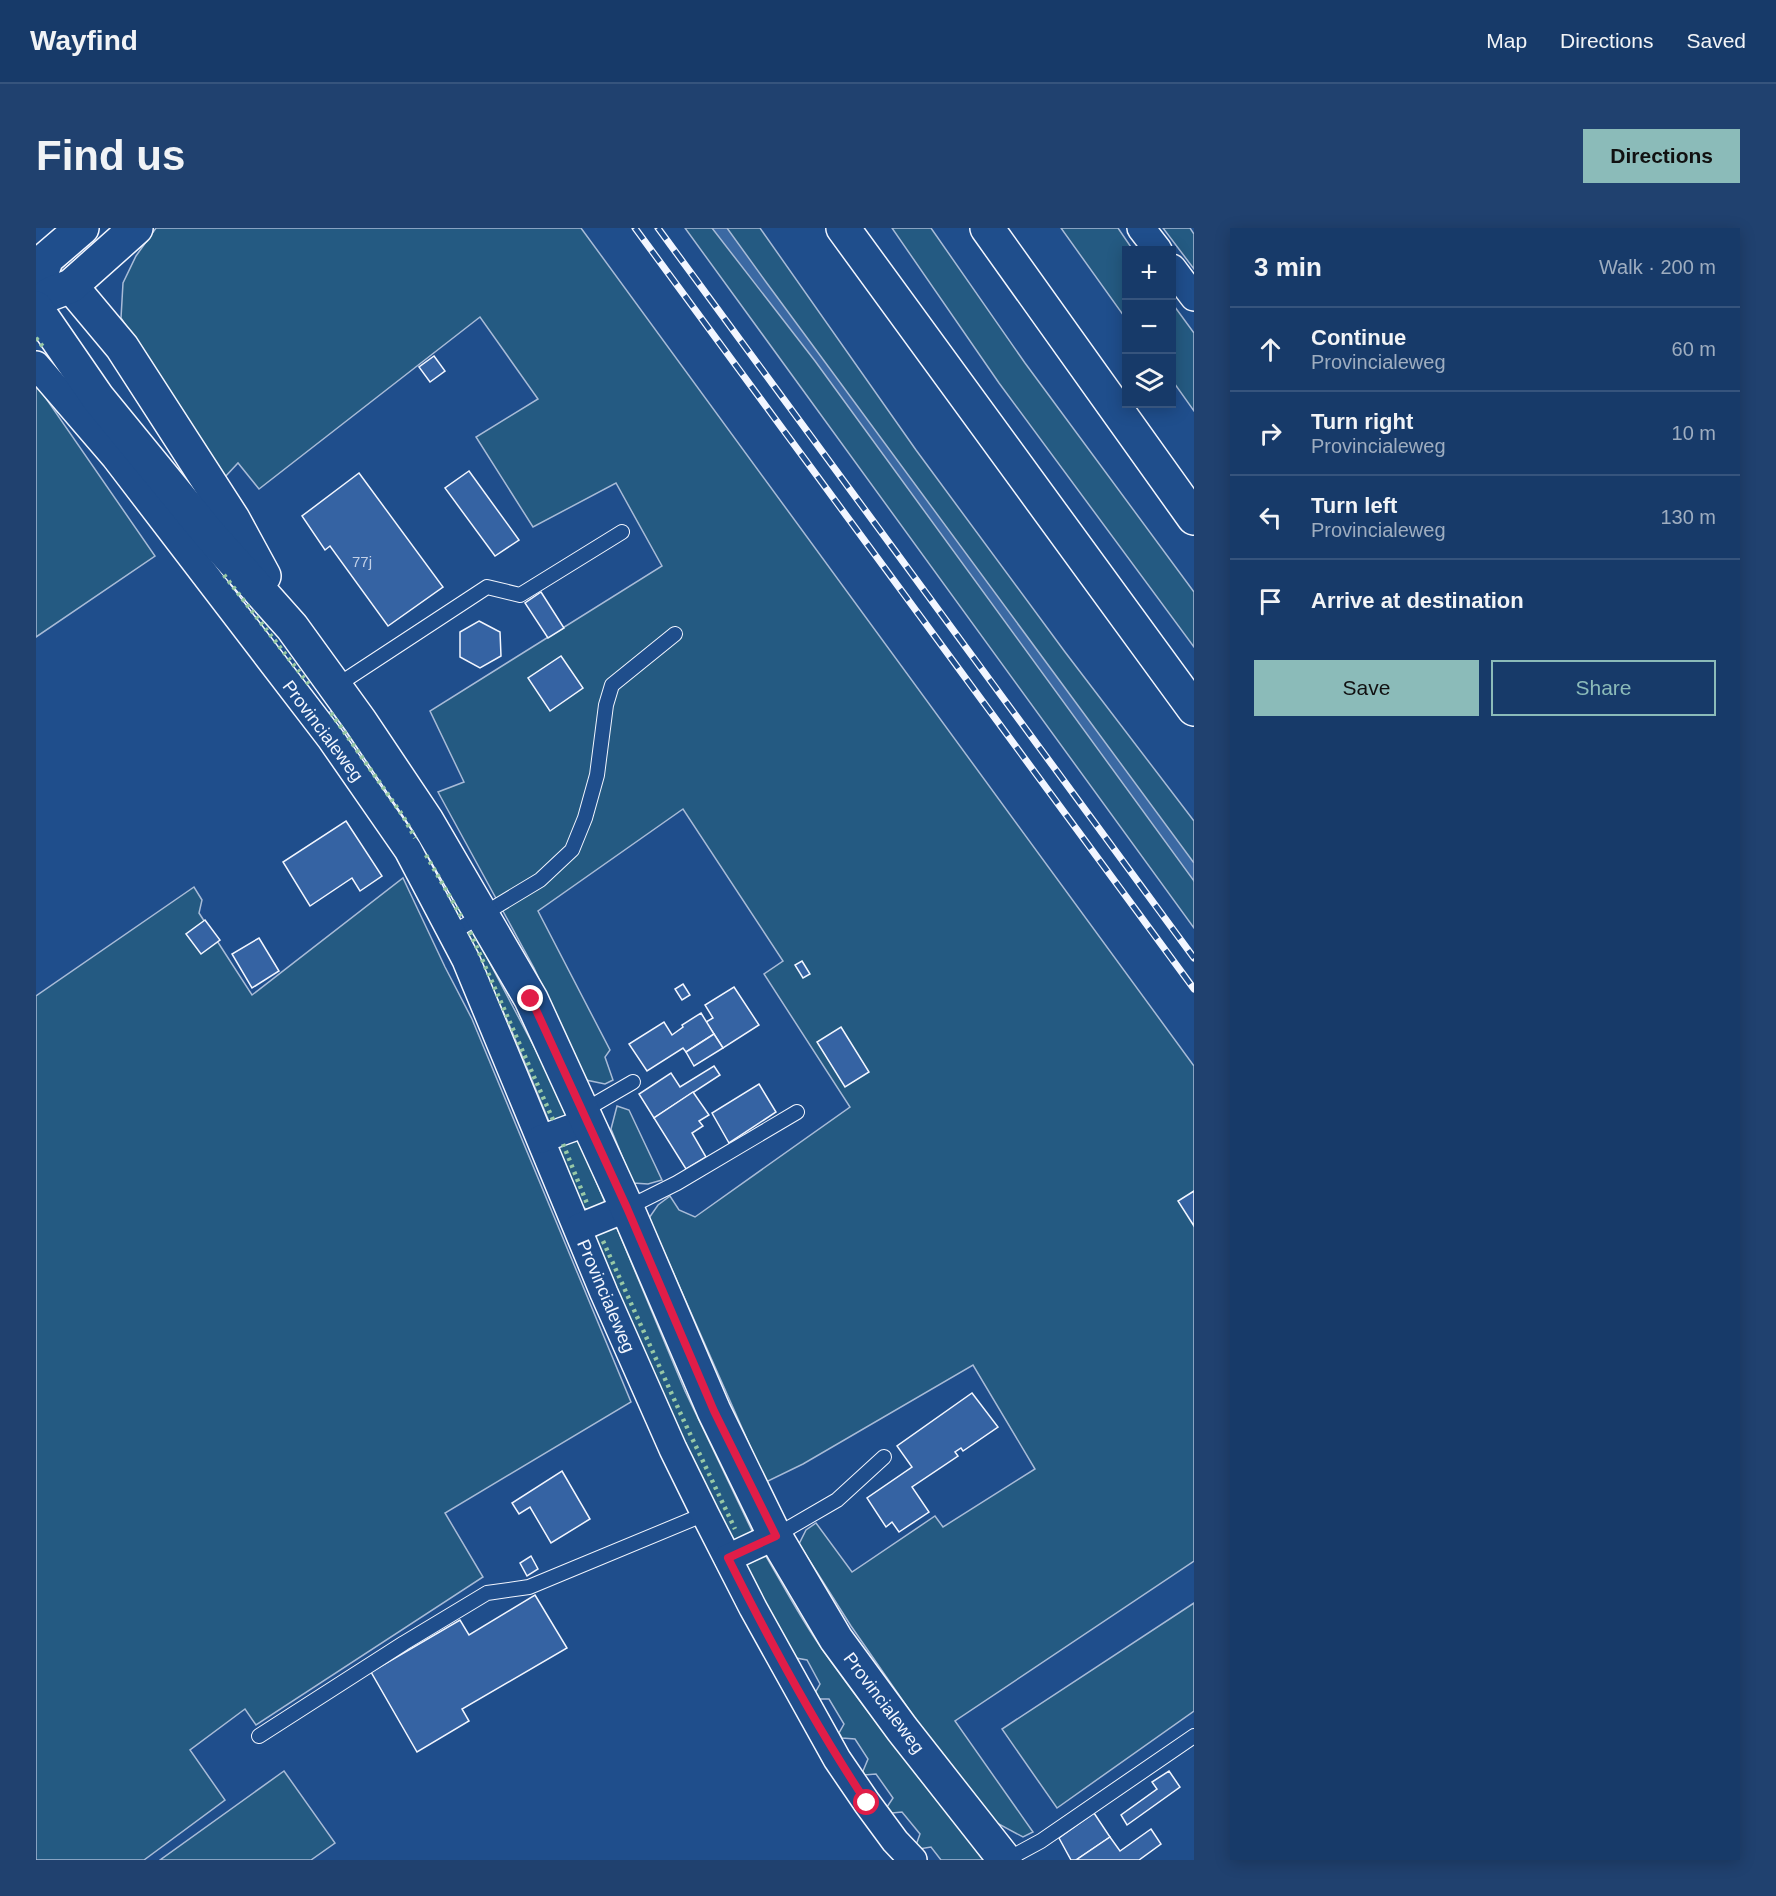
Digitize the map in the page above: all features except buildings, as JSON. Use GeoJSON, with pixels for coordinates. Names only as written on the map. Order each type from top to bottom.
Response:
{"type":"FeatureCollection","features":[{"type":"Feature","properties":{"kind":"main road"},"geometry":{"type":"LineString","coordinates":[[36,287],[47,258],[82,228]]}},
{"type":"Feature","properties":{"kind":"main road"},"geometry":{"type":"LineString","coordinates":[[36,299],[71,286],[136,228]]}},
{"type":"Feature","properties":{"kind":"main road"},"geometry":{"type":"LineString","coordinates":[[843,228],[1194,708]]}},
{"type":"Feature","properties":{"kind":"main road"},"geometry":{"type":"LineString","coordinates":[[987,228],[1136,440],[1194,518]]}},
{"type":"Feature","properties":{"kind":"main road","name":"Provincialeweg"},"geometry":{"type":"LineString","coordinates":[[71,286],[122,347],[233,519],[292,627]]}},
{"type":"Feature","properties":{"kind":"main road","name":"Provincialeweg"},"geometry":{"type":"LineString","coordinates":[[36,308],[98,398],[210,535],[292,627],[336,687],[427,821],[531,999],[627,1208],[714,1411],[776,1536],[836,1639],[902,1729],[1006,1860]]}},
{"type":"Feature","properties":{"kind":"main road"},"geometry":{"type":"LineString","coordinates":[[1136,440],[1194,502]]}},
{"type":"Feature","properties":{"kind":"street"},"geometry":{"type":"LineString","coordinates":[[1141,228],[1155,246]]}},
{"type":"Feature","properties":{"kind":"street"},"geometry":{"type":"LineString","coordinates":[[1176,273],[1194,297]]}},
{"type":"Feature","properties":{"kind":"street","name":"Provincialeweg"},"geometry":{"type":"LineString","coordinates":[[36,365],[115,457],[331,739],[408,850],[466,960],[608,1304],[705,1514],[837,1759],[867,1803],[913,1860]]}},
{"type":"Feature","properties":{"kind":"street"},"geometry":{"type":"LineString","coordinates":[[541,1139],[585,1117]]}},
{"type":"Feature","properties":{"kind":"street","name":"Provincialeweg"},"geometry":{"type":"LineString","coordinates":[[578,1228],[627,1208]]}},
{"type":"Feature","properties":{"kind":"street"},"geometry":{"type":"LineString","coordinates":[[728,1558],[776,1536]]}},
{"type":"Feature","properties":{"kind":"lane"},"geometry":{"type":"LineString","coordinates":[[336,687],[487,587],[520,595],[622,532]]}},
{"type":"Feature","properties":{"kind":"lane"},"geometry":{"type":"LineString","coordinates":[[452,933],[540,880],[572,850],[585,818],[597,775],[606,705],[612,685],[675,634]]}},
{"type":"Feature","properties":{"kind":"lane"},"geometry":{"type":"LineString","coordinates":[[585,1117],[633,1082]]}},
{"type":"Feature","properties":{"kind":"lane"},"geometry":{"type":"LineString","coordinates":[[627,1208],[677,1183],[797,1112]]}},
{"type":"Feature","properties":{"kind":"lane"},"geometry":{"type":"LineString","coordinates":[[776,1536],[837,1500],[884,1457]]}},
{"type":"Feature","properties":{"kind":"lane"},"geometry":{"type":"LineString","coordinates":[[259,1736],[404,1643],[488,1593],[529,1587],[705,1514]]}},
{"type":"Feature","properties":{"kind":"lane"},"geometry":{"type":"LineString","coordinates":[[1006,1860],[1041,1841],[1194,1736]]}},
{"type":"Feature","properties":{"kind":"shaded area"},"geometry":{"type":"Polygon","coordinates":[[[156,228],[581,228],[1194,1066],[1194,1561],[955,1721],[1033,1832],[1023,1837],[995,1822],[919,1724],[851,1626],[799,1544],[806,1530],[816,1523],[852,1572],[935,1516],[943,1527],[1035,1469],[973,1365],[803,1464],[766,1482],[649,1218],[658,1205],[670,1196],[679,1210],[695,1217],[850,1107],[764,974],[783,961],[683,809],[538,911],[610,1050],[605,1057],[613,1080],[605,1084],[586,1080],[534,968],[438,792],[464,782],[430,711],[662,566],[616,483],[533,527],[476,437],[538,399],[480,317],[259,489],[238,463],[224,478],[121,318],[123,283],[136,256],[156,228]]]}},
{"type":"Feature","properties":{"kind":"shaded area"},"geometry":{"type":"Polygon","coordinates":[[[685,228],[760,228],[916,450],[1065,652],[1194,821],[1194,928],[685,228]]]}},
{"type":"Feature","properties":{"kind":"shaded area"},"geometry":{"type":"Polygon","coordinates":[[[712,228],[727,228],[1194,863],[1194,881],[815,361],[712,228]]]}},
{"type":"Feature","properties":{"kind":"shaded area"},"geometry":{"type":"Polygon","coordinates":[[[892,228],[931,228],[1025,363],[1194,592],[1194,647],[999,383],[892,228]]]}},
{"type":"Feature","properties":{"kind":"shaded area"},"geometry":{"type":"Polygon","coordinates":[[[1061,228],[1118,228],[1130,246],[1122,246],[1122,313],[1061,228]]]}},
{"type":"Feature","properties":{"kind":"shaded area"},"geometry":{"type":"Polygon","coordinates":[[[1163,228],[1190,228],[1194,234],[1194,269],[1163,228]]]}},
{"type":"Feature","properties":{"kind":"shaded area"},"geometry":{"type":"Polygon","coordinates":[[[1176,308],[1194,333],[1194,411],[1176,386],[1176,308]]]}},
{"type":"Feature","properties":{"kind":"shaded area"},"geometry":{"type":"Polygon","coordinates":[[[36,384],[155,556],[36,637],[36,384]]]}},
{"type":"Feature","properties":{"kind":"shaded area"},"geometry":{"type":"Polygon","coordinates":[[[331,711],[409,822],[464,913],[458,918],[328,714],[331,711]]]}},
{"type":"Feature","properties":{"kind":"shaded area"},"geometry":{"type":"Polygon","coordinates":[[[403,878],[472,1019],[631,1402],[445,1513],[483,1577],[256,1725],[245,1709],[190,1750],[225,1800],[144,1860],[36,1860],[36,996],[194,887],[202,900],[199,913],[252,995],[403,878]]]}},
{"type":"Feature","properties":{"kind":"shaded area"},"geometry":{"type":"Polygon","coordinates":[[[473,931],[550,1077],[568,1119],[550,1124],[468,933],[473,931]]]}},
{"type":"Feature","properties":{"kind":"shaded area"},"geometry":{"type":"Polygon","coordinates":[[[617,1106],[629,1110],[662,1180],[648,1184],[633,1183],[611,1129],[617,1106]]]}},
{"type":"Feature","properties":{"kind":"shaded area"},"geometry":{"type":"Polygon","coordinates":[[[575,1132],[607,1207],[596,1211],[583,1208],[558,1146],[575,1132]]]}},
{"type":"Feature","properties":{"kind":"shaded area"},"geometry":{"type":"Polygon","coordinates":[[[614,1221],[685,1391],[755,1537],[746,1542],[728,1540],[593,1241],[603,1226],[614,1221]]]}},
{"type":"Feature","properties":{"kind":"shaded area"},"geometry":{"type":"Polygon","coordinates":[[[763,1551],[805,1623],[840,1674],[985,1860],[941,1860],[931,1847],[919,1849],[916,1845],[920,1834],[902,1812],[892,1813],[887,1807],[893,1798],[876,1774],[864,1775],[863,1771],[868,1759],[855,1739],[842,1738],[839,1733],[844,1724],[829,1699],[818,1699],[815,1693],[820,1684],[807,1660],[796,1658],[744,1570],[751,1556],[763,1551]]]}},
{"type":"Feature","properties":{"kind":"shaded area"},"geometry":{"type":"Polygon","coordinates":[[[1194,1603],[1194,1711],[1057,1808],[1002,1729],[1194,1603]]]}},
{"type":"Feature","properties":{"kind":"shaded area"},"geometry":{"type":"Polygon","coordinates":[[[284,1771],[335,1843],[311,1860],[160,1860],[284,1771]]]}},
{"type":"Feature","properties":{"kind":"railway"},"geometry":{"type":"LineString","coordinates":[[635,228],[1194,989]]}},
{"type":"Feature","properties":{"kind":"railway"},"geometry":{"type":"LineString","coordinates":[[658,228],[1194,958]]}},
{"type":"Feature","properties":{"kind":"hedge"},"geometry":{"type":"LineString","coordinates":[[36,338],[44,348]]}},
{"type":"Feature","properties":{"kind":"hedge"},"geometry":{"type":"LineString","coordinates":[[224,575],[310,686]]}},
{"type":"Feature","properties":{"kind":"hedge"},"geometry":{"type":"LineString","coordinates":[[331,713],[403,816],[415,838]]}},
{"type":"Feature","properties":{"kind":"hedge"},"geometry":{"type":"LineString","coordinates":[[426,855],[461,916]]}},
{"type":"Feature","properties":{"kind":"hedge"},"geometry":{"type":"LineString","coordinates":[[470,932],[554,1122]]}},
{"type":"Feature","properties":{"kind":"hedge"},"geometry":{"type":"LineString","coordinates":[[563,1144],[588,1206]]}},
{"type":"Feature","properties":{"kind":"hedge"},"geometry":{"type":"LineString","coordinates":[[603,1241],[735,1529]]}},
{"type":"Feature","properties":{"kind":"route"},"geometry":{"type":"LineString","coordinates":[[531,999],[627,1208],[714,1411],[776,1536],[728,1558],[795,1685],[837,1759],[867,1803]]}}]}
